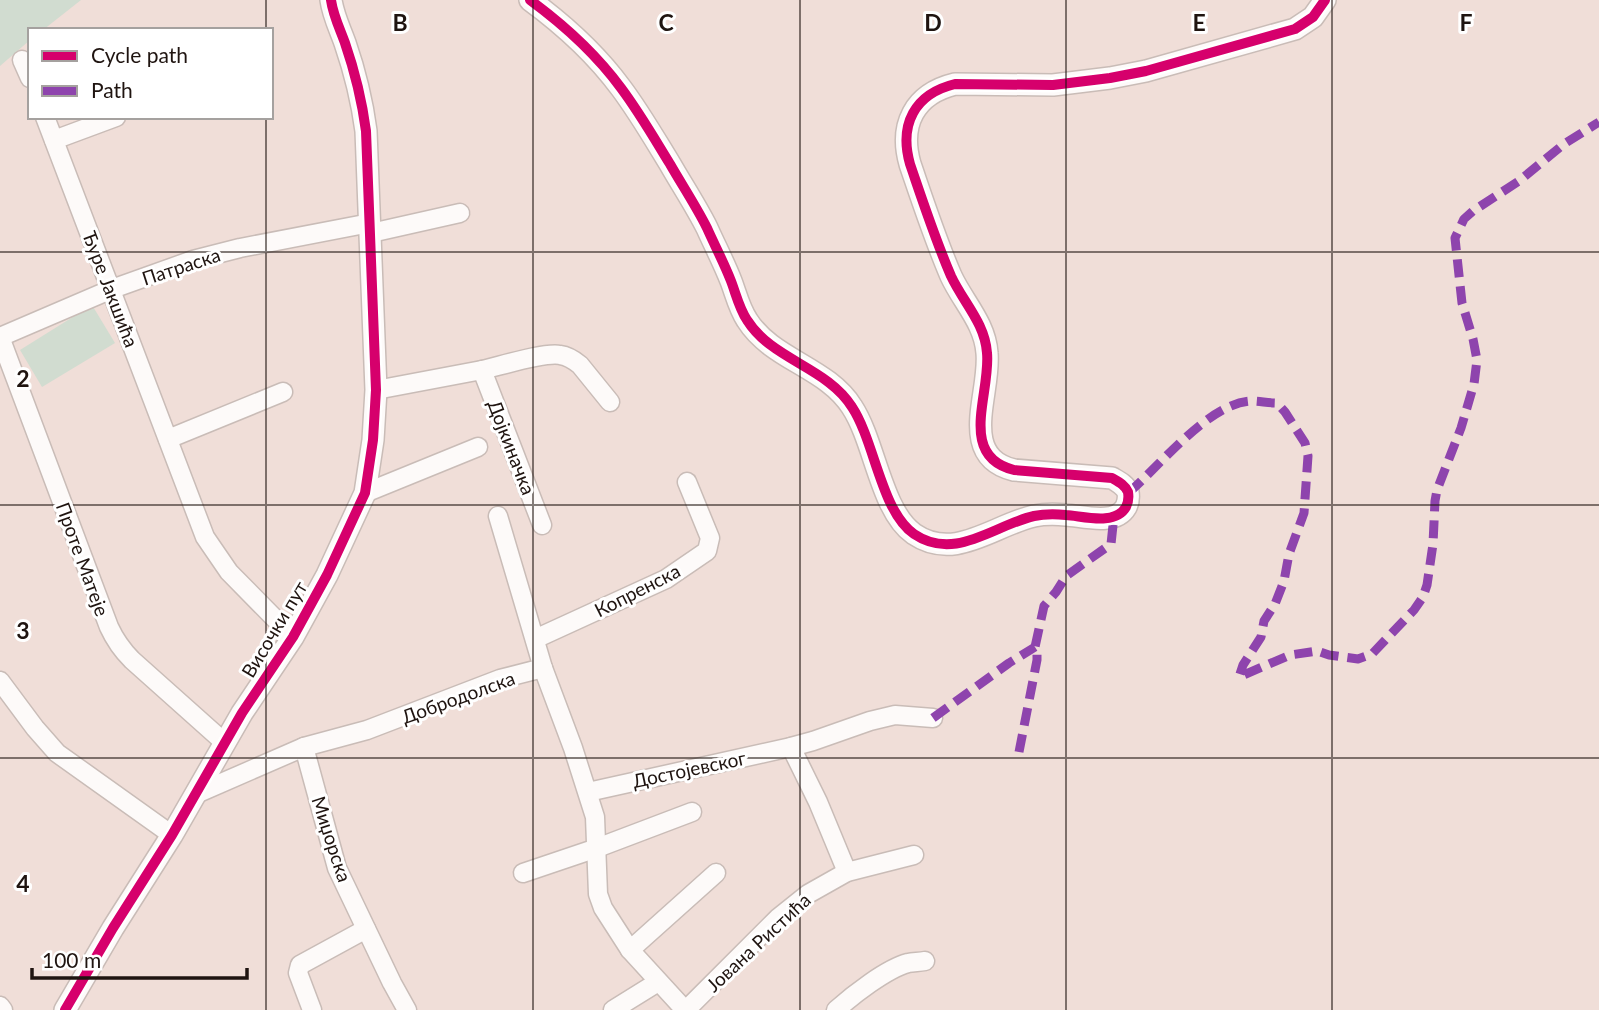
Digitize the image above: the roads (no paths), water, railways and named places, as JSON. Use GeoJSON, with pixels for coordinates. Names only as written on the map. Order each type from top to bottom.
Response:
{"type":"FeatureCollection","features":[{"type":"Feature","properties":{"kind":"main road","name":"Височки пут"},"geometry":{"type":"LineString","coordinates":[[65,1010],[172,835],[242,713],[293,637],[327,575],[365,493],[373,440],[376,390],[367,151],[362,103],[332,12],[331,0]]}},
{"type":"Feature","properties":{"kind":"main road"},"geometry":{"type":"LineString","coordinates":[[530,0],[582,43],[622,88],[695,205],[722,260],[739,305],[756,333],[825,379],[850,403],[861,420],[889,501],[903,524],[923,539],[950,545],[963,543],[1034,516],[1114,516],[1122,512],[1129,498],[1125,488],[1112,478],[1014,470],[996,462],[985,449],[980,433],[987,375],[987,352],[982,328],[953,280],[939,249],[910,164],[905,138],[912,113],[931,93],[955,84],[1053,85],[1110,78],[1176,63],[1295,29],[1313,17],[1325,0]]}},
{"type":"Feature","properties":{"kind":"street"},"geometry":{"type":"LineString","coordinates":[[22,60],[28,74]]}},
{"type":"Feature","properties":{"kind":"street","name":"Ђуре Јакшића"},"geometry":{"type":"LineString","coordinates":[[46,119],[205,537],[229,572],[293,637]]}},
{"type":"Feature","properties":{"kind":"street"},"geometry":{"type":"LineString","coordinates":[[54,140],[111,119]]}},
{"type":"Feature","properties":{"kind":"street","name":"Патраска"},"geometry":{"type":"LineString","coordinates":[[0,337],[111,289],[193,260],[240,247],[460,213]]}},
{"type":"Feature","properties":{"kind":"street","name":"Проте Матеје"},"geometry":{"type":"LineString","coordinates":[[0,337],[108,627],[121,649],[132,660],[225,743]]}},
{"type":"Feature","properties":{"kind":"street"},"geometry":{"type":"LineString","coordinates":[[376,390],[551,354],[564,355],[580,365],[610,402]]}},
{"type":"Feature","properties":{"kind":"street","name":"Дојкиначка"},"geometry":{"type":"LineString","coordinates":[[482,370],[542,525]]}},
{"type":"Feature","properties":{"kind":"street"},"geometry":{"type":"LineString","coordinates":[[168,439],[283,392]]}},
{"type":"Feature","properties":{"kind":"street"},"geometry":{"type":"LineString","coordinates":[[365,493],[478,447]]}},
{"type":"Feature","properties":{"kind":"street","name":"Копренска"},"geometry":{"type":"LineString","coordinates":[[534,639],[666,579],[707,551],[710,538],[687,482]]}},
{"type":"Feature","properties":{"kind":"street"},"geometry":{"type":"LineString","coordinates":[[498,516],[543,668],[595,817],[598,894],[603,908],[630,950],[685,1010]]}},
{"type":"Feature","properties":{"kind":"street","name":"Добродолска"},"geometry":{"type":"LineString","coordinates":[[196,794],[304,747],[368,730],[493,681],[543,668]]}},
{"type":"Feature","properties":{"kind":"street"},"geometry":{"type":"LineString","coordinates":[[0,681],[35,728],[58,753],[172,835]]}},
{"type":"Feature","properties":{"kind":"street","name":"Достојевског"},"geometry":{"type":"LineString","coordinates":[[588,792],[791,747],[870,720],[895,715],[933,719]]}},
{"type":"Feature","properties":{"kind":"street","name":"Миџорска"},"geometry":{"type":"LineString","coordinates":[[304,747],[337,867],[407,1010]]}},
{"type":"Feature","properties":{"kind":"street"},"geometry":{"type":"LineString","coordinates":[[791,747],[818,802],[847,872]]}},
{"type":"Feature","properties":{"kind":"street"},"geometry":{"type":"LineString","coordinates":[[523,873],[692,812]]}},
{"type":"Feature","properties":{"kind":"street","name":"Јована Ристића"},"geometry":{"type":"LineString","coordinates":[[685,1010],[792,905],[827,881],[847,872],[914,855]]}},
{"type":"Feature","properties":{"kind":"street"},"geometry":{"type":"LineString","coordinates":[[630,950],[716,873]]}},
{"type":"Feature","properties":{"kind":"street"},"geometry":{"type":"LineString","coordinates":[[312,1010],[298,973],[300,965],[366,929]]}},
{"type":"Feature","properties":{"kind":"street"},"geometry":{"type":"LineString","coordinates":[[836,1010],[866,986],[898,967],[925,961]]}},
{"type":"Feature","properties":{"kind":"street"},"geometry":{"type":"LineString","coordinates":[[613,1010],[658,982]]}}]}
